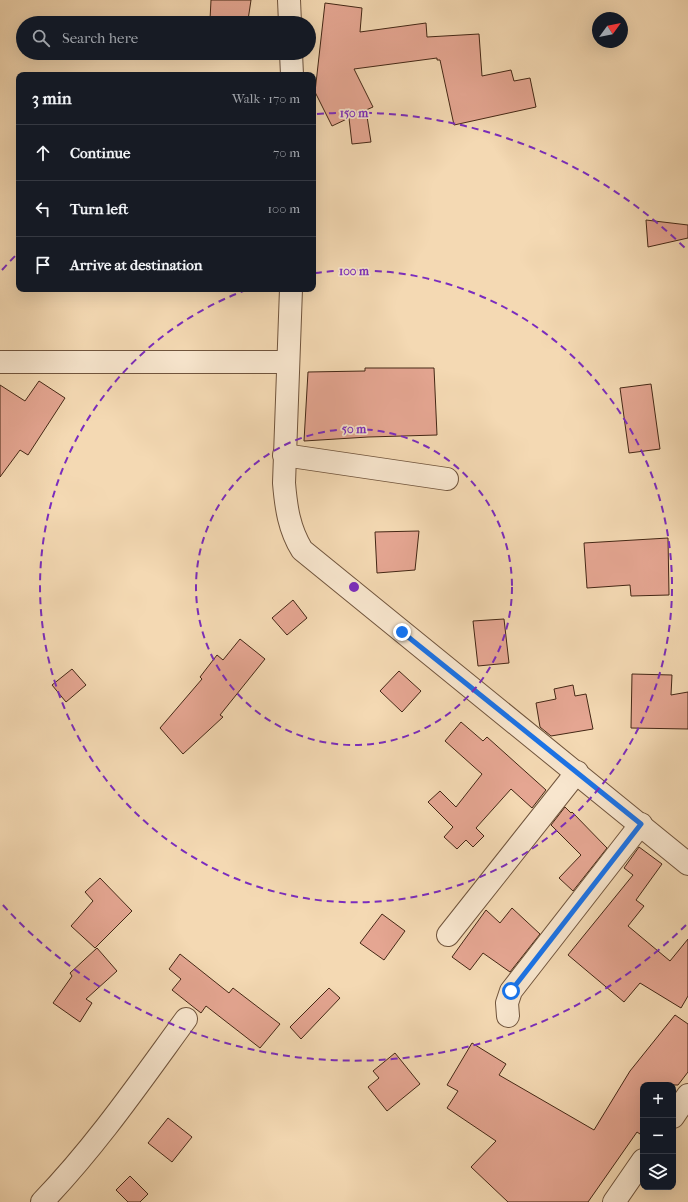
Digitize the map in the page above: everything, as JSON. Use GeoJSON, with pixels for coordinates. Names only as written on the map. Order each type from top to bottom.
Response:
{"type":"FeatureCollection","features":[{"type":"Feature","properties":{"kind":"street"},"geometry":{"type":"LineString","coordinates":[[289,0],[290,16]]}},
{"type":"Feature","properties":{"kind":"street"},"geometry":{"type":"LineString","coordinates":[[292,60],[292,72]]}},
{"type":"Feature","properties":{"kind":"street"},"geometry":{"type":"LineString","coordinates":[[291,292],[284,455],[286,507],[294,537],[302,550],[641,824],[688,864]]}},
{"type":"Feature","properties":{"kind":"street"},"geometry":{"type":"LineString","coordinates":[[0,362],[288,362]]}},
{"type":"Feature","properties":{"kind":"street"},"geometry":{"type":"LineString","coordinates":[[284,455],[447,479]]}},
{"type":"Feature","properties":{"kind":"street"},"geometry":{"type":"LineString","coordinates":[[448,935],[516,847],[577,772]]}},
{"type":"Feature","properties":{"kind":"street"},"geometry":{"type":"LineString","coordinates":[[508,1016],[507,1003],[511,991],[641,824]]}},
{"type":"Feature","properties":{"kind":"street"},"geometry":{"type":"LineString","coordinates":[[42,1202],[73,1170],[101,1135],[186,1019]]}},
{"type":"Feature","properties":{"kind":"street"},"geometry":{"type":"LineString","coordinates":[[676,1112],[688,1095]]}},
{"type":"Feature","properties":{"kind":"street"},"geometry":{"type":"LineString","coordinates":[[614,1202],[640,1164]]}},
{"type":"Feature","properties":{"kind":"building"},"geometry":{"type":"Polygon","coordinates":[[[211,0],[251,0],[249,16],[210,16],[211,0]]]}},
{"type":"Feature","properties":{"kind":"building"},"geometry":{"type":"Polygon","coordinates":[[[325,3],[362,8],[360,32],[426,23],[427,37],[479,34],[482,76],[511,70],[514,81],[530,78],[536,107],[454,125],[440,60],[437,60],[437,58],[354,69],[373,107],[366,110],[371,142],[352,144],[349,118],[332,126],[316,94],[325,3]]]}},
{"type":"Feature","properties":{"kind":"building"},"geometry":{"type":"Polygon","coordinates":[[[646,220],[688,225],[688,238],[648,247],[646,220]]]}},
{"type":"Feature","properties":{"kind":"building"},"geometry":{"type":"Polygon","coordinates":[[[365,368],[434,368],[437,435],[304,441],[308,372],[365,371],[365,368]]]}},
{"type":"Feature","properties":{"kind":"building"},"geometry":{"type":"Polygon","coordinates":[[[39,381],[65,398],[28,455],[20,450],[0,477],[0,385],[25,401],[39,381]]]}},
{"type":"Feature","properties":{"kind":"building"},"geometry":{"type":"Polygon","coordinates":[[[651,384],[660,449],[629,453],[620,388],[651,384]]]}},
{"type":"Feature","properties":{"kind":"building"},"geometry":{"type":"Polygon","coordinates":[[[419,531],[415,570],[377,573],[375,532],[419,531]]]}},
{"type":"Feature","properties":{"kind":"building"},"geometry":{"type":"Polygon","coordinates":[[[668,538],[669,595],[631,596],[630,585],[587,588],[584,543],[668,538]]]}},
{"type":"Feature","properties":{"kind":"building"},"geometry":{"type":"Polygon","coordinates":[[[293,600],[307,618],[287,635],[272,618],[293,600]]]}},
{"type":"Feature","properties":{"kind":"building"},"geometry":{"type":"Polygon","coordinates":[[[504,619],[509,663],[478,666],[473,621],[504,619]]]}},
{"type":"Feature","properties":{"kind":"building"},"geometry":{"type":"Polygon","coordinates":[[[240,639],[265,659],[220,715],[223,717],[183,754],[160,728],[202,679],[200,677],[217,655],[223,660],[240,639]]]}},
{"type":"Feature","properties":{"kind":"building"},"geometry":{"type":"Polygon","coordinates":[[[72,669],[86,685],[66,702],[52,685],[72,669]]]}},
{"type":"Feature","properties":{"kind":"building"},"geometry":{"type":"Polygon","coordinates":[[[399,671],[421,691],[402,712],[380,691],[399,671]]]}},
{"type":"Feature","properties":{"kind":"building"},"geometry":{"type":"Polygon","coordinates":[[[632,674],[672,675],[671,695],[688,692],[688,729],[631,728],[632,674]]]}},
{"type":"Feature","properties":{"kind":"building"},"geometry":{"type":"Polygon","coordinates":[[[573,685],[575,696],[586,694],[593,729],[551,736],[540,727],[536,703],[556,699],[554,689],[573,685]]]}},
{"type":"Feature","properties":{"kind":"building"},"geometry":{"type":"Polygon","coordinates":[[[461,722],[483,741],[487,737],[546,790],[532,808],[511,789],[476,828],[484,836],[473,847],[466,840],[457,849],[444,837],[453,827],[428,802],[440,791],[456,807],[482,774],[445,741],[461,722]]]}},
{"type":"Feature","properties":{"kind":"building"},"geometry":{"type":"Polygon","coordinates":[[[565,807],[571,813],[572,812],[607,848],[573,891],[559,878],[581,855],[551,825],[565,807]]]}},
{"type":"Feature","properties":{"kind":"building"},"geometry":{"type":"Polygon","coordinates":[[[639,847],[662,864],[636,900],[644,906],[628,926],[670,961],[688,939],[688,996],[681,1008],[640,983],[624,1002],[568,955],[633,875],[624,868],[639,847]]]}},
{"type":"Feature","properties":{"kind":"building"},"geometry":{"type":"Polygon","coordinates":[[[100,878],[132,911],[95,948],[71,926],[93,901],[85,892],[100,878]]]}},
{"type":"Feature","properties":{"kind":"building"},"geometry":{"type":"Polygon","coordinates":[[[512,908],[540,934],[510,972],[483,953],[470,970],[452,957],[486,910],[500,923],[512,908]]]}},
{"type":"Feature","properties":{"kind":"building"},"geometry":{"type":"Polygon","coordinates":[[[382,914],[405,931],[384,960],[360,943],[382,914]]]}},
{"type":"Feature","properties":{"kind":"building"},"geometry":{"type":"Polygon","coordinates":[[[97,948],[117,971],[86,999],[92,1003],[80,1022],[53,1003],[72,976],[70,973],[97,948]]]}},
{"type":"Feature","properties":{"kind":"building"},"geometry":{"type":"Polygon","coordinates":[[[180,954],[229,993],[233,988],[280,1024],[260,1048],[206,1006],[201,1013],[172,990],[181,979],[169,969],[180,954]]]}},
{"type":"Feature","properties":{"kind":"building"},"geometry":{"type":"Polygon","coordinates":[[[329,988],[340,998],[301,1039],[290,1027],[329,988]]]}},
{"type":"Feature","properties":{"kind":"building"},"geometry":{"type":"Polygon","coordinates":[[[675,1015],[688,1024],[688,1072],[678,1085],[676,1085],[676,1082],[640,1082],[640,1134],[637,1132],[588,1202],[508,1202],[471,1167],[496,1141],[447,1108],[458,1091],[447,1085],[472,1043],[506,1064],[499,1075],[594,1130],[630,1071],[675,1015]]]}},
{"type":"Feature","properties":{"kind":"building"},"geometry":{"type":"Polygon","coordinates":[[[395,1053],[420,1084],[387,1111],[368,1087],[379,1078],[373,1071],[395,1053]]]}},
{"type":"Feature","properties":{"kind":"building"},"geometry":{"type":"Polygon","coordinates":[[[168,1118],[192,1137],[172,1162],[148,1143],[168,1118]]]}},
{"type":"Feature","properties":{"kind":"building"},"geometry":{"type":"Polygon","coordinates":[[[130,1176],[148,1194],[140,1202],[128,1202],[116,1190],[130,1176]]]}},
{"type":"Feature","properties":{"kind":"route"},"geometry":{"type":"LineString","coordinates":[[402,632],[641,824],[598,876],[511,991]]}}]}
